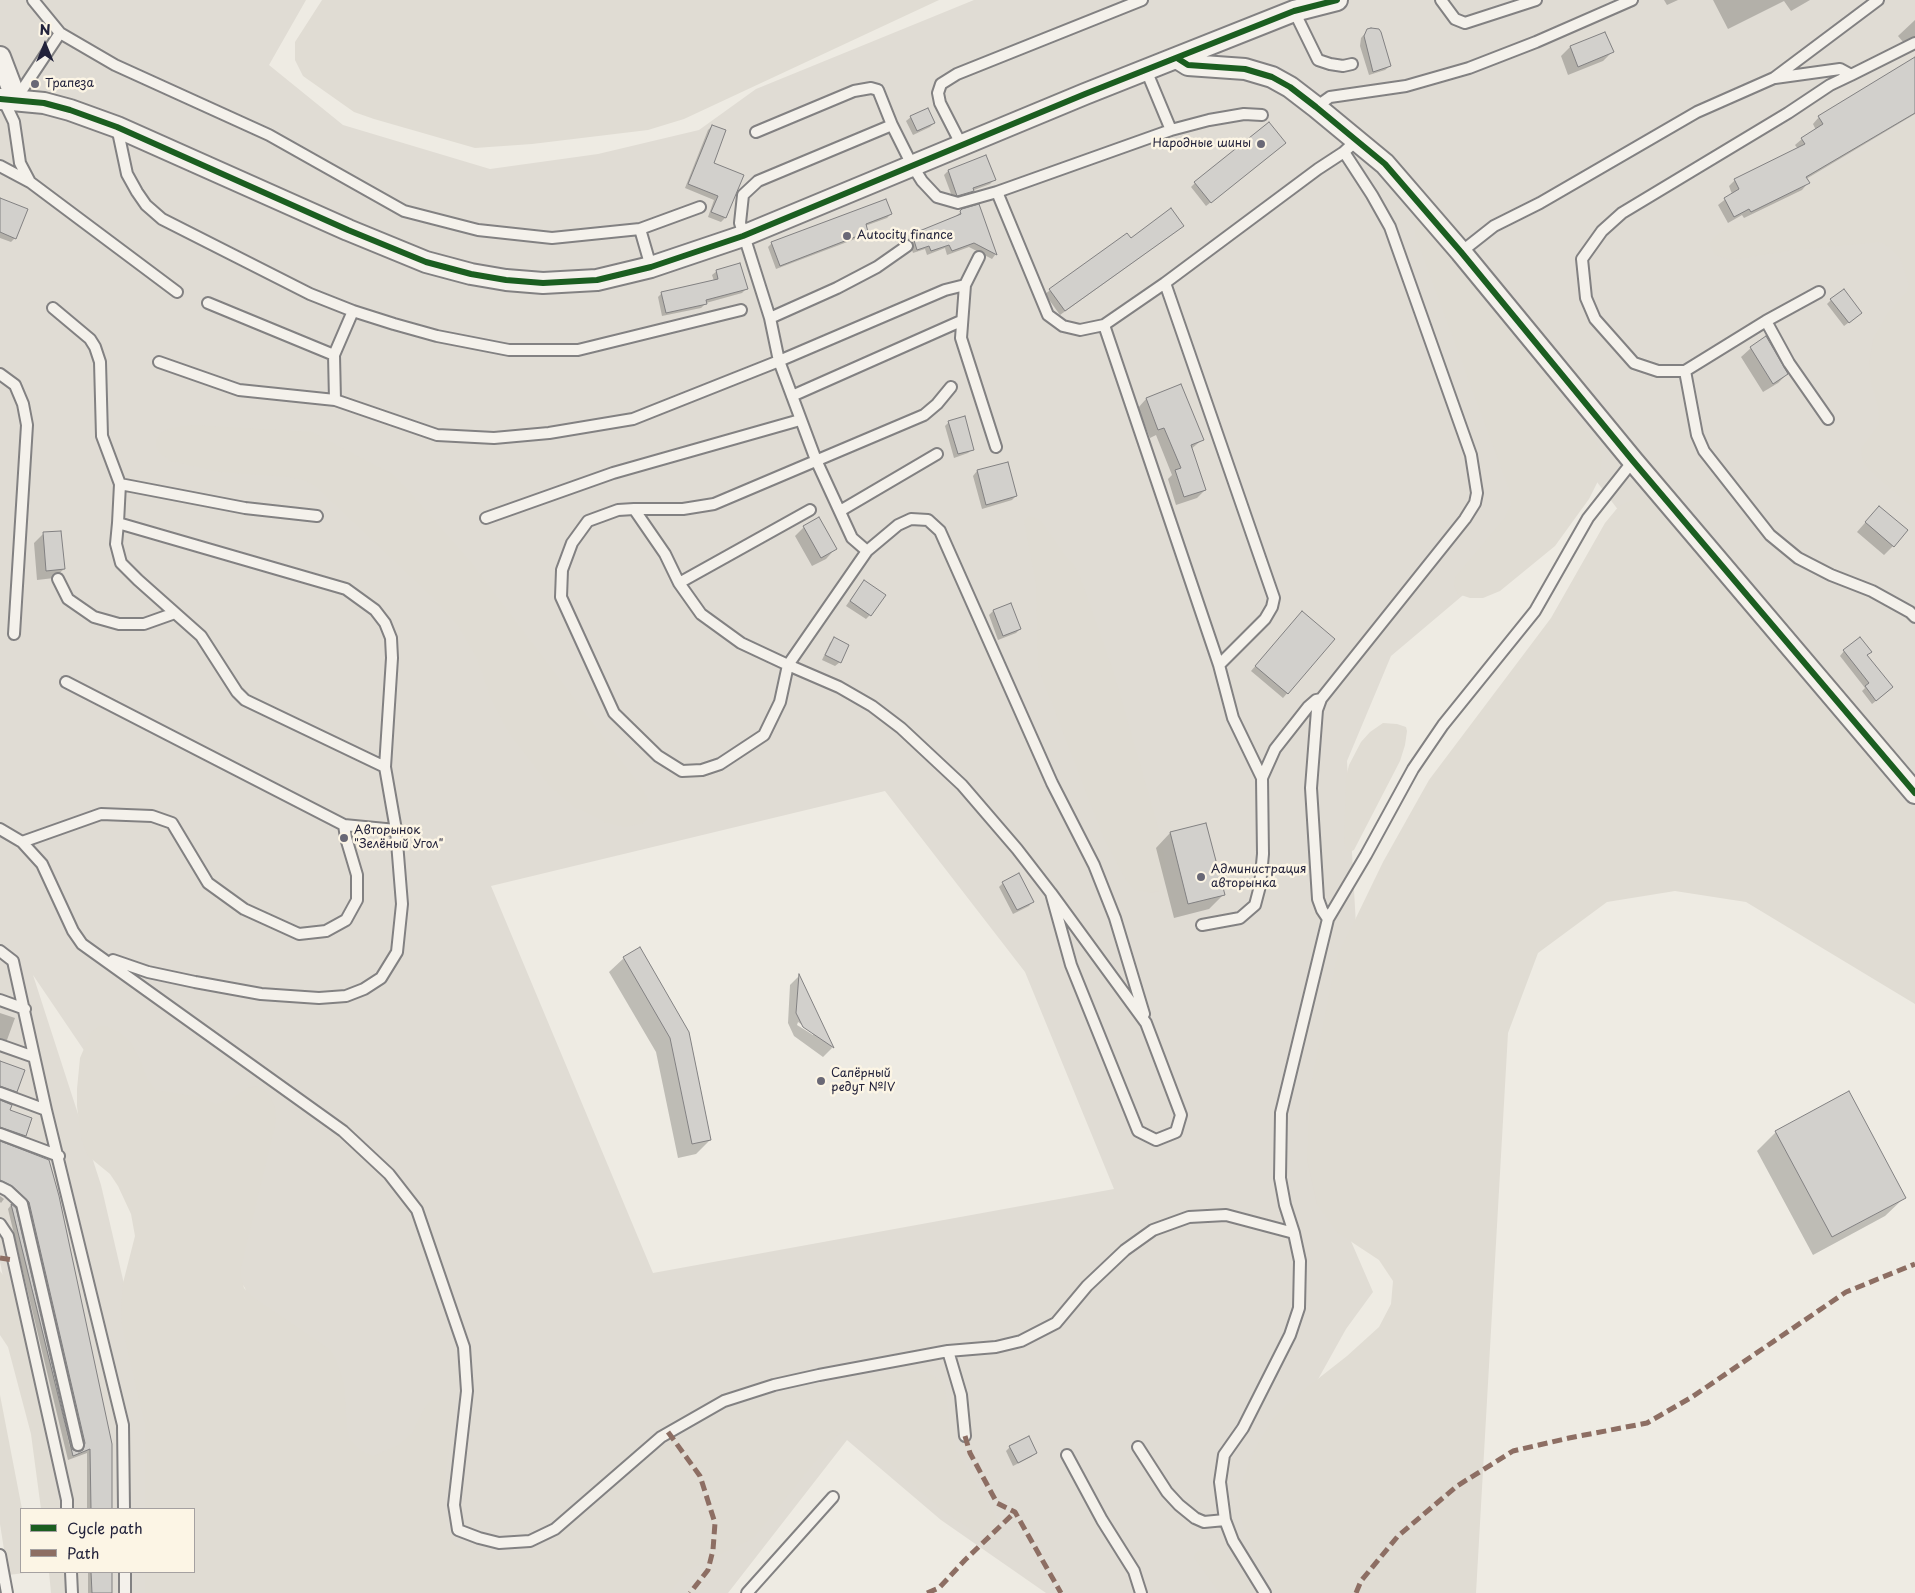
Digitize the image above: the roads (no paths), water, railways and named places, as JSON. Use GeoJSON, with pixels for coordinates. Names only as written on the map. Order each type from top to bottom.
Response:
{"type":"FeatureCollection","features":[{"type":"Feature","properties":{"kind":"street"},"geometry":{"type":"LineString","coordinates":[[0,57],[6,99],[44,103],[117,127],[356,234],[426,262],[462,272],[506,280],[543,283],[598,280],[651,267],[743,236],[961,144],[1294,11],[1327,1]]}},
{"type":"Feature","properties":{"kind":"street"},"geometry":{"type":"LineString","coordinates":[[1177,58],[1188,65],[1245,69],[1272,77],[1290,87],[1316,107],[1350,146],[1385,164],[1461,252],[1633,461],[1915,793]]}},
{"type":"Feature","properties":{"kind":"lane"},"geometry":{"type":"LineString","coordinates":[[33,0],[60,33],[115,65],[269,135],[404,211],[478,230],[552,238],[640,229],[700,207]]}},
{"type":"Feature","properties":{"kind":"lane"},"geometry":{"type":"LineString","coordinates":[[961,144],[940,103],[938,94],[941,84],[957,74],[1142,0]]}},
{"type":"Feature","properties":{"kind":"lane"},"geometry":{"type":"LineString","coordinates":[[1441,0],[1455,20],[1465,23],[1536,0]]}},
{"type":"Feature","properties":{"kind":"lane"},"geometry":{"type":"LineString","coordinates":[[1316,107],[1330,97],[1406,86],[1470,68],[1536,42],[1632,0]]}},
{"type":"Feature","properties":{"kind":"lane"},"geometry":{"type":"LineString","coordinates":[[1461,252],[1494,226],[1540,203],[1681,121],[1774,78],[1878,0]]}},
{"type":"Feature","properties":{"kind":"lane"},"geometry":{"type":"LineString","coordinates":[[1294,11],[1318,60],[1336,65],[1352,64]]}},
{"type":"Feature","properties":{"kind":"lane"},"geometry":{"type":"LineString","coordinates":[[30,182],[20,163],[14,122],[6,99],[60,33]]}},
{"type":"Feature","properties":{"kind":"lane"},"geometry":{"type":"LineString","coordinates":[[1819,292],[1766,321],[1686,371],[1658,371],[1634,363],[1595,319],[1586,298],[1582,259],[1602,231],[1622,213],[1788,113],[1830,84],[1915,44]]}},
{"type":"Feature","properties":{"kind":"lane"},"geometry":{"type":"LineString","coordinates":[[1774,78],[1840,69],[1851,75]]}},
{"type":"Feature","properties":{"kind":"lane"},"geometry":{"type":"LineString","coordinates":[[1146,70],[1171,130]]}},
{"type":"Feature","properties":{"kind":"lane"},"geometry":{"type":"LineString","coordinates":[[756,132],[854,91],[871,88],[878,90],[892,125],[922,181],[938,197],[958,203],[997,192],[1171,130],[1209,120],[1244,114],[1262,115]]}},
{"type":"Feature","properties":{"kind":"lane"},"geometry":{"type":"LineString","coordinates":[[867,551],[852,538],[816,460],[778,361],[770,318],[743,236],[740,223],[741,202],[742,195],[758,181],[892,125]]}},
{"type":"Feature","properties":{"kind":"lane"},"geometry":{"type":"LineString","coordinates":[[117,127],[127,174],[136,192],[146,205],[162,219],[310,294],[352,311],[437,336],[509,350],[578,350],[741,310]]}},
{"type":"Feature","properties":{"kind":"lane"},"geometry":{"type":"LineString","coordinates":[[997,192],[1048,315],[1063,326],[1080,330],[1104,325],[1165,283],[1350,146],[1372,195],[1390,227],[1471,455],[1477,493],[1475,503],[1465,519],[1321,699],[1316,719],[1311,788],[1318,900],[1328,919]]}},
{"type":"Feature","properties":{"kind":"lane"},"geometry":{"type":"LineString","coordinates":[[0,166],[30,182],[177,292]]}},
{"type":"Feature","properties":{"kind":"lane"},"geometry":{"type":"LineString","coordinates":[[640,229],[651,267]]}},
{"type":"Feature","properties":{"kind":"lane"},"geometry":{"type":"LineString","coordinates":[[770,318],[837,288],[877,267],[908,246]]}},
{"type":"Feature","properties":{"kind":"lane"},"geometry":{"type":"LineString","coordinates":[[979,257],[964,285],[961,338],[996,447]]}},
{"type":"Feature","properties":{"kind":"lane"},"geometry":{"type":"LineString","coordinates":[[1165,283],[1274,598],[1272,607],[1265,619],[1219,665]]}},
{"type":"Feature","properties":{"kind":"lane"},"geometry":{"type":"LineString","coordinates":[[159,362],[239,390],[334,400],[437,434],[494,438],[549,433],[633,419],[778,361],[945,290],[964,285]]}},
{"type":"Feature","properties":{"kind":"lane"},"geometry":{"type":"LineString","coordinates":[[208,303],[334,355]]}},
{"type":"Feature","properties":{"kind":"lane"},"geometry":{"type":"LineString","coordinates":[[53,308],[90,338],[100,362],[102,436],[120,484],[116,544],[121,563],[201,636],[237,692],[245,700],[385,768]]}},
{"type":"Feature","properties":{"kind":"lane"},"geometry":{"type":"LineString","coordinates":[[334,400],[334,355],[352,311]]}},
{"type":"Feature","properties":{"kind":"lane"},"geometry":{"type":"LineString","coordinates":[[792,396],[961,321]]}},
{"type":"Feature","properties":{"kind":"lane"},"geometry":{"type":"LineString","coordinates":[[1766,321],[1789,363],[1828,419]]}},
{"type":"Feature","properties":{"kind":"lane"},"geometry":{"type":"LineString","coordinates":[[1104,325],[1219,665],[1233,718],[1262,778]]}},
{"type":"Feature","properties":{"kind":"lane"},"geometry":{"type":"LineString","coordinates":[[1686,371],[1697,435],[1704,451],[1770,535],[1798,558],[1831,575],[1872,591],[1910,612],[1915,617]]}},
{"type":"Feature","properties":{"kind":"lane"},"geometry":{"type":"LineString","coordinates":[[0,374],[15,386],[23,404],[27,425],[14,634]]}},
{"type":"Feature","properties":{"kind":"lane"},"geometry":{"type":"LineString","coordinates":[[951,387],[937,404],[924,415],[714,504],[683,509],[634,508],[618,510],[588,521],[572,543],[562,570],[561,598],[614,713],[658,756],[682,771],[702,770],[720,764],[764,736],[780,702],[788,665],[867,551],[898,525],[911,519],[928,520],[940,531],[1052,783],[1094,865],[1115,918],[1146,1022],[1181,1115],[1176,1132],[1156,1140],[1138,1131],[1071,965],[1051,893]]}},
{"type":"Feature","properties":{"kind":"lane"},"geometry":{"type":"LineString","coordinates":[[486,518],[613,473],[800,420]]}},
{"type":"Feature","properties":{"kind":"lane"},"geometry":{"type":"LineString","coordinates":[[840,511],[937,454]]}},
{"type":"Feature","properties":{"kind":"lane"},"geometry":{"type":"LineString","coordinates":[[1265,1593],[1233,1541],[1225,1520],[1220,1482],[1224,1455],[1243,1428],[1290,1335],[1299,1308],[1300,1261],[1280,1178],[1281,1112],[1328,919],[1366,855],[1413,768],[1443,725],[1535,611],[1588,518],[1633,461]]}},
{"type":"Feature","properties":{"kind":"lane"},"geometry":{"type":"LineString","coordinates":[[120,484],[245,508],[317,516]]}},
{"type":"Feature","properties":{"kind":"lane"},"geometry":{"type":"LineString","coordinates":[[634,508],[665,554],[679,582],[701,614],[741,643],[840,688],[872,706],[901,728],[962,784],[1017,849],[1146,1022]]}},
{"type":"Feature","properties":{"kind":"lane"},"geometry":{"type":"LineString","coordinates":[[679,582],[810,510]]}},
{"type":"Feature","properties":{"kind":"lane"},"geometry":{"type":"LineString","coordinates":[[103,957],[148,972],[261,994],[319,998],[346,996],[364,990],[381,978],[396,952],[402,904],[396,830],[385,768],[392,658],[391,638],[385,623],[375,610],[346,589],[118,523]]}},
{"type":"Feature","properties":{"kind":"lane"},"geometry":{"type":"LineString","coordinates":[[58,579],[68,598],[94,617],[119,624],[144,624],[175,613]]}},
{"type":"Feature","properties":{"kind":"lane"},"geometry":{"type":"LineString","coordinates":[[66,682],[344,825],[396,830]]}},
{"type":"Feature","properties":{"kind":"lane"},"geometry":{"type":"LineString","coordinates":[[1202,925],[1240,918],[1254,905],[1260,886],[1263,854],[1262,778],[1275,749],[1308,707],[1316,700],[1321,699]]}},
{"type":"Feature","properties":{"kind":"lane"},"geometry":{"type":"LineString","coordinates":[[22,842],[101,814],[152,816],[172,823],[208,883],[244,909],[299,934],[326,931],[346,920],[357,900],[358,875],[346,838],[344,825]]}},
{"type":"Feature","properties":{"kind":"lane"},"geometry":{"type":"LineString","coordinates":[[0,829],[22,842],[42,864],[73,931],[82,944],[103,957],[343,1131],[389,1174],[417,1210],[464,1346],[467,1391],[454,1505],[458,1530],[499,1543],[530,1542],[556,1529],[661,1436],[724,1401],[774,1385],[948,1351],[996,1346],[1021,1341],[1044,1330],[1056,1323],[1087,1286],[1125,1250],[1153,1230],[1189,1217],[1226,1215],[1294,1233]]}},
{"type":"Feature","properties":{"kind":"lane"},"geometry":{"type":"LineString","coordinates":[[0,951],[12,961],[25,1009],[46,1110],[59,1156],[123,1425],[124,1508]]}},
{"type":"Feature","properties":{"kind":"lane"},"geometry":{"type":"LineString","coordinates":[[0,1000],[25,1009]]}},
{"type":"Feature","properties":{"kind":"lane"},"geometry":{"type":"LineString","coordinates":[[0,1045],[34,1057]]}},
{"type":"Feature","properties":{"kind":"lane"},"geometry":{"type":"LineString","coordinates":[[0,1093],[46,1110]]}},
{"type":"Feature","properties":{"kind":"lane"},"geometry":{"type":"LineString","coordinates":[[0,1134],[59,1156]]}},
{"type":"Feature","properties":{"kind":"lane"},"geometry":{"type":"LineString","coordinates":[[0,1188],[8,1191],[22,1204],[78,1445]]}},
{"type":"Feature","properties":{"kind":"lane"},"geometry":{"type":"LineString","coordinates":[[0,1224],[8,1236],[67,1500],[67,1508]]}},
{"type":"Feature","properties":{"kind":"lane"},"geometry":{"type":"LineString","coordinates":[[948,1351],[961,1395],[965,1436]]}},
{"type":"Feature","properties":{"kind":"lane"},"geometry":{"type":"LineString","coordinates":[[1138,1447],[1167,1492],[1179,1505],[1195,1518],[1204,1522],[1225,1520]]}},
{"type":"Feature","properties":{"kind":"lane"},"geometry":{"type":"LineString","coordinates":[[1067,1455],[1102,1520],[1134,1571],[1140,1593]]}},
{"type":"Feature","properties":{"kind":"lane"},"geometry":{"type":"LineString","coordinates":[[747,1593],[833,1497]]}},
{"type":"Feature","properties":{"kind":"lane"},"geometry":{"type":"LineString","coordinates":[[0,1554],[7,1593]]}},
{"type":"Feature","properties":{"kind":"lane"},"geometry":{"type":"LineString","coordinates":[[71,1573],[72,1593]]}},
{"type":"Feature","properties":{"kind":"lane"},"geometry":{"type":"LineString","coordinates":[[125,1593],[126,1573]]}},
{"type":"Feature","properties":{"kind":"place","name":"Трапеза"},"geometry":{"type":"Point","coordinates":[35,84]}},
{"type":"Feature","properties":{"kind":"place","name":"Народные шины"},"geometry":{"type":"Point","coordinates":[1261,144]}},
{"type":"Feature","properties":{"kind":"place","name":"Autocity finance"},"geometry":{"type":"Point","coordinates":[847,236]}},
{"type":"Feature","properties":{"kind":"place","name":"Авторынок \"Зелёный Угол\""},"geometry":{"type":"Point","coordinates":[344,838]}},
{"type":"Feature","properties":{"kind":"place","name":"Администрация авторынка"},"geometry":{"type":"Point","coordinates":[1201,877]}},
{"type":"Feature","properties":{"kind":"place","name":"Сапёрный редут №IV"},"geometry":{"type":"Point","coordinates":[821,1081]}}]}
